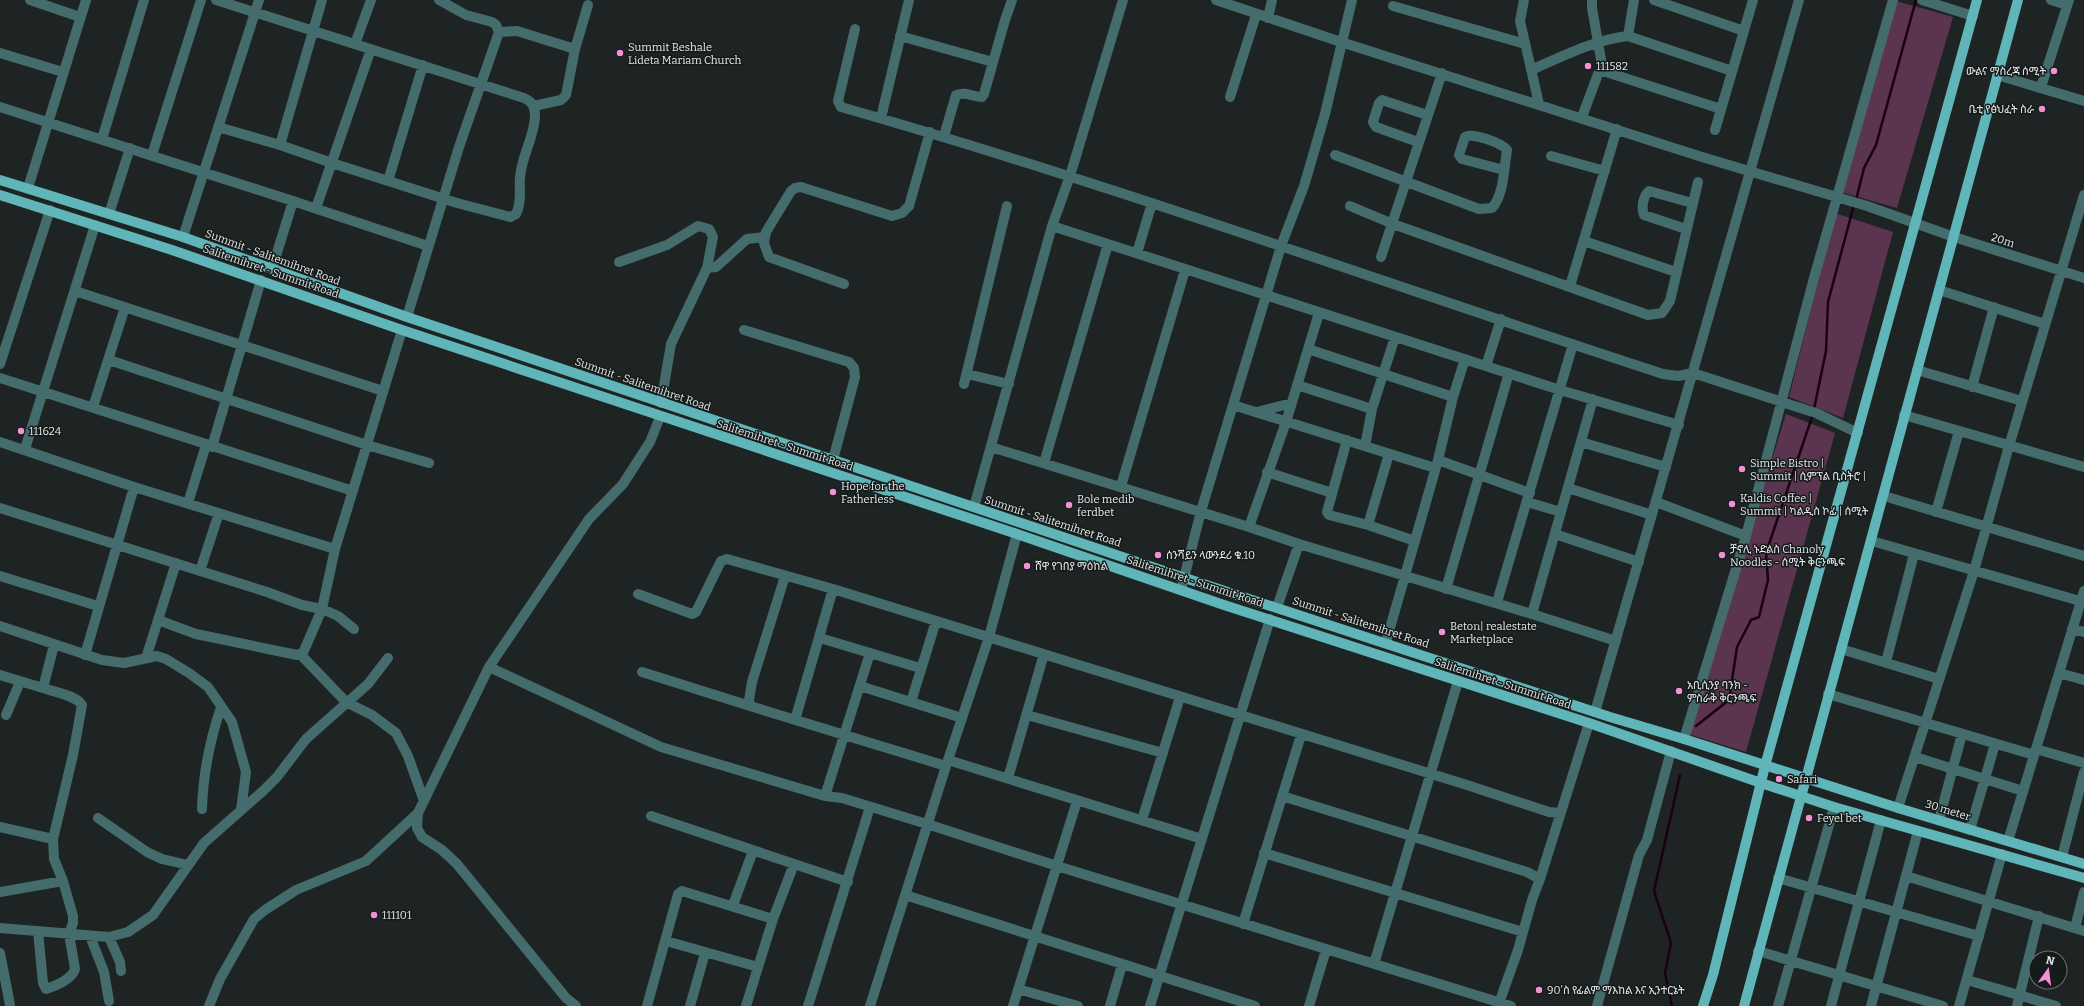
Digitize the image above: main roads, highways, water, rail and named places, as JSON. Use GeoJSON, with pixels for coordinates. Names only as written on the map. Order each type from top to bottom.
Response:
{"type":"FeatureCollection","features":[{"type":"Feature","properties":{"kind":"main road"},"geometry":{"type":"LineString","coordinates":[[1703,1006],[1713,975],[1765,766],[1977,0]]}},
{"type":"Feature","properties":{"kind":"main road"},"geometry":{"type":"LineString","coordinates":[[1744,1006],[1800,795],[1872,542],[1904,415],[2018,0]]}},
{"type":"Feature","properties":{"kind":"main road","name":"Summit - Salitemihret Road"},"geometry":{"type":"LineString","coordinates":[[0,180],[183,237],[407,318],[1185,578],[1386,642],[1633,724]]}},
{"type":"Feature","properties":{"kind":"main road","name":"Salitemihret - Summit Road"},"geometry":{"type":"LineString","coordinates":[[0,195],[50,210],[261,280],[402,330],[663,418],[1017,534],[1181,590],[1589,723],[1761,783]]}},
{"type":"Feature","properties":{"kind":"main road"},"geometry":{"type":"LineString","coordinates":[[663,418],[665,404]]}},
{"type":"Feature","properties":{"kind":"main road","name":"30 meter"},"geometry":{"type":"LineString","coordinates":[[1633,724],[1898,808],[2084,864]]}},
{"type":"Feature","properties":{"kind":"main road"},"geometry":{"type":"LineString","coordinates":[[1761,783],[1834,807],[2084,878]]}},
{"type":"Feature","properties":{"kind":"waterway"},"geometry":{"type":"LineString","coordinates":[[1856,200],[1864,168],[1876,145],[1916,0]]}},
{"type":"Feature","properties":{"kind":"waterway"},"geometry":{"type":"LineString","coordinates":[[1814,409],[1826,351],[1828,302],[1854,205]]}},
{"type":"Feature","properties":{"kind":"waterway"},"geometry":{"type":"LineString","coordinates":[[1696,726],[1729,700],[1737,647],[1751,620],[1759,617],[1768,580],[1766,553],[1813,414]]}},
{"type":"Feature","properties":{"kind":"waterway"},"geometry":{"type":"LineString","coordinates":[[1672,1006],[1665,973],[1671,943],[1654,891],[1680,775]]}},
{"type":"Feature","properties":{"kind":"place","name":"Summit Beshale Lideta Mariam Church"},"geometry":{"type":"Point","coordinates":[620,53]}},
{"type":"Feature","properties":{"kind":"place","name":"111582"},"geometry":{"type":"Point","coordinates":[1588,66]}},
{"type":"Feature","properties":{"kind":"place","name":"ውልና ማስረጃ ሰሚት"},"geometry":{"type":"Point","coordinates":[2054,71]}},
{"type":"Feature","properties":{"kind":"place","name":"ቤቲ የፅህፈት ስራ"},"geometry":{"type":"Point","coordinates":[2042,109]}},
{"type":"Feature","properties":{"kind":"place","name":"111624"},"geometry":{"type":"Point","coordinates":[21,431]}},
{"type":"Feature","properties":{"kind":"place","name":"Simple Bistro | Summit | ሲምፕል ቢስትሮ |"},"geometry":{"type":"Point","coordinates":[1742,469]}},
{"type":"Feature","properties":{"kind":"place","name":"Hope for the Fatherless"},"geometry":{"type":"Point","coordinates":[833,492]}},
{"type":"Feature","properties":{"kind":"place","name":"Kaldis Coffee | Summit | ካልዲስ ኮፊ | ሰሚት"},"geometry":{"type":"Point","coordinates":[1732,504]}},
{"type":"Feature","properties":{"kind":"place","name":"Bole medib ferdbet"},"geometry":{"type":"Point","coordinates":[1069,505]}},
{"type":"Feature","properties":{"kind":"place","name":"ሰንሻይን ላውንደሪ ቁ.10"},"geometry":{"type":"Point","coordinates":[1158,555]}},
{"type":"Feature","properties":{"kind":"place","name":"ቻኖሊ ኑድልስ Chanoly Noodles - ሰሚት ቅርንጫፍ"},"geometry":{"type":"Point","coordinates":[1722,555]}},
{"type":"Feature","properties":{"kind":"place","name":"ሸዋ የገበያ ማዕከል"},"geometry":{"type":"Point","coordinates":[1027,566]}},
{"type":"Feature","properties":{"kind":"place","name":"Beton| realestate Marketplace"},"geometry":{"type":"Point","coordinates":[1442,632]}},
{"type":"Feature","properties":{"kind":"place","name":"አቢሲንያ ባንክ - ምስራቅ ቅርንጫፍ"},"geometry":{"type":"Point","coordinates":[1679,691]}},
{"type":"Feature","properties":{"kind":"place","name":"Safari"},"geometry":{"type":"Point","coordinates":[1779,779]}},
{"type":"Feature","properties":{"kind":"place","name":"Feyel bet"},"geometry":{"type":"Point","coordinates":[1809,818]}},
{"type":"Feature","properties":{"kind":"place","name":"111101"},"geometry":{"type":"Point","coordinates":[374,915]}},
{"type":"Feature","properties":{"kind":"place","name":"90'ስ የፊልም ማእከል እና ኢንተርኔት"},"geometry":{"type":"Point","coordinates":[1539,990]}}]}
